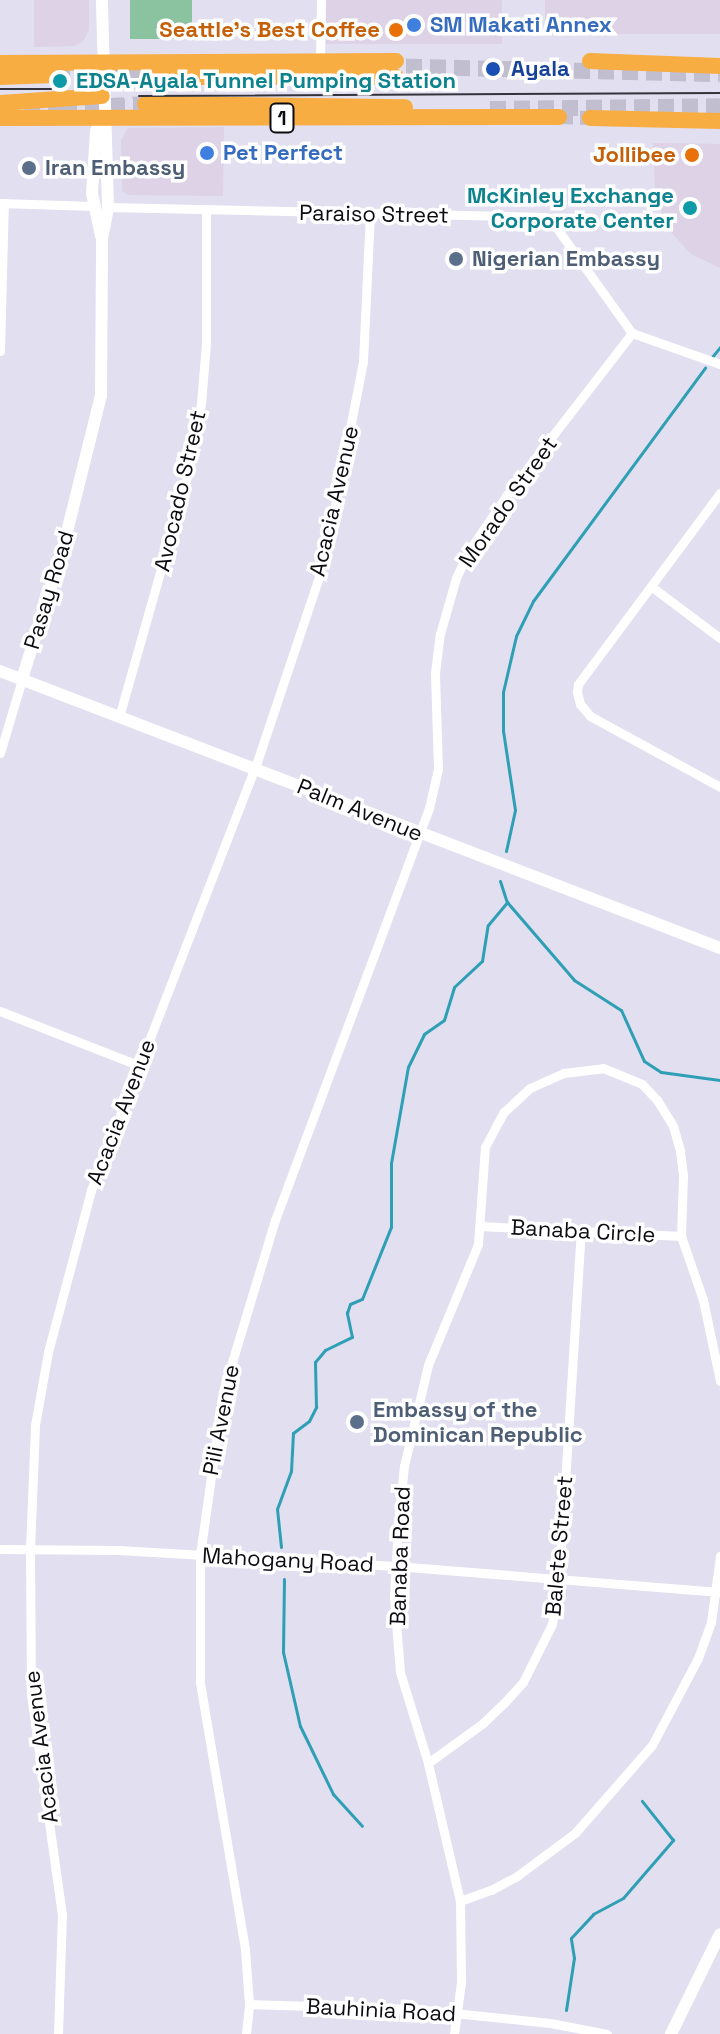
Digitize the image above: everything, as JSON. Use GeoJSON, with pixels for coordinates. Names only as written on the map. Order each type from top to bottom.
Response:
{"type":"FeatureCollection","features":[{"type":"Feature","properties":{"kind":"highway"},"geometry":{"type":"LineString","coordinates":[[0,63],[320,61],[396,69],[147,77]]}},
{"type":"Feature","properties":{"kind":"highway"},"geometry":{"type":"LineString","coordinates":[[590,61],[720,66]]}},
{"type":"Feature","properties":{"kind":"highway"},"geometry":{"type":"LineString","coordinates":[[0,77],[54,75]]}},
{"type":"Feature","properties":{"kind":"highway"},"geometry":{"type":"LineString","coordinates":[[0,103],[102,96]]}},
{"type":"Feature","properties":{"kind":"highway"},"geometry":{"type":"LineString","coordinates":[[145,104],[404,106],[462,117]]}},
{"type":"Feature","properties":{"kind":"highway","name":"1"},"geometry":{"type":"LineString","coordinates":[[0,118],[559,117]]}},
{"type":"Feature","properties":{"kind":"highway"},"geometry":{"type":"LineString","coordinates":[[590,118],[720,121]]}},
{"type":"Feature","properties":{"kind":"street"},"geometry":{"type":"LineString","coordinates":[[102,0],[103,118]]}},
{"type":"Feature","properties":{"kind":"street"},"geometry":{"type":"LineString","coordinates":[[320,61],[321,0]]}},
{"type":"Feature","properties":{"kind":"street","name":"Pasay Road"},"geometry":{"type":"LineString","coordinates":[[102,239],[93,206],[96,131],[103,118]]}},
{"type":"Feature","properties":{"kind":"street","name":"Pasay Road"},"geometry":{"type":"LineString","coordinates":[[0,753],[64,544],[100,387],[102,239],[108,207],[107,131],[103,118]]}},
{"type":"Feature","properties":{"kind":"street"},"geometry":{"type":"LineString","coordinates":[[0,351],[2,203],[93,206]]}},
{"type":"Feature","properties":{"kind":"street","name":"Paraiso Street"},"geometry":{"type":"LineString","coordinates":[[108,207],[544,217],[556,227],[632,333]]}},
{"type":"Feature","properties":{"kind":"street","name":"Avocado Street"},"geometry":{"type":"LineString","coordinates":[[119,717],[189,470],[201,403],[206,344],[206,211]]}},
{"type":"Feature","properties":{"kind":"street","name":"Acacia Avenue"},"geometry":{"type":"LineString","coordinates":[[58,2034],[62,1915],[31,1694],[30,1550],[35,1425],[48,1352],[91,1190],[255,768],[324,562],[341,490],[363,361],[370,215]]}},
{"type":"Feature","properties":{"kind":"street"},"geometry":{"type":"LineString","coordinates":[[632,333],[720,364]]}},
{"type":"Feature","properties":{"kind":"street","name":"Morado Street"},"geometry":{"type":"LineString","coordinates":[[420,834],[437,779],[435,673],[440,634],[456,578],[468,552],[506,496],[632,333]]}},
{"type":"Feature","properties":{"kind":"street"},"geometry":{"type":"LineString","coordinates":[[720,493],[578,684],[580,704],[590,716],[720,787]]}},
{"type":"Feature","properties":{"kind":"street"},"geometry":{"type":"LineString","coordinates":[[652,587],[720,638]]}},
{"type":"Feature","properties":{"kind":"street","name":"Palm Avenue"},"geometry":{"type":"LineString","coordinates":[[0,671],[720,948]]}},
{"type":"Feature","properties":{"kind":"street","name":"Pili Avenue"},"geometry":{"type":"LineString","coordinates":[[246,2034],[249,2004],[237,1888],[200,1682],[200,1555],[223,1392],[275,1220],[420,834]]}},
{"type":"Feature","properties":{"kind":"street"},"geometry":{"type":"LineString","coordinates":[[0,1011],[140,1066]]}},
{"type":"Feature","properties":{"kind":"street","name":"Banaba Circle"},"geometry":{"type":"LineString","coordinates":[[603,1068],[642,1084],[657,1100],[673,1126],[683,1176],[681,1236],[481,1226],[481,1177],[485,1147],[504,1112],[524,1093],[544,1081],[564,1073],[603,1068]]}},
{"type":"Feature","properties":{"kind":"street","name":"Banaba Road"},"geometry":{"type":"LineString","coordinates":[[454,2034],[463,1934],[460,1901],[428,1763],[400,1672],[394,1598],[404,1466],[416,1408],[428,1365],[478,1244],[481,1226]]}},
{"type":"Feature","properties":{"kind":"street","name":"Balete Street"},"geometry":{"type":"LineString","coordinates":[[428,1763],[483,1723],[523,1682],[552,1624],[559,1578],[581,1231]]}},
{"type":"Feature","properties":{"kind":"street"},"geometry":{"type":"LineString","coordinates":[[681,1236],[703,1300],[720,1381]]}},
{"type":"Feature","properties":{"kind":"street","name":"Mahogany Road"},"geometry":{"type":"LineString","coordinates":[[0,1549],[200,1555],[396,1566],[718,1592]]}},
{"type":"Feature","properties":{"kind":"street"},"geometry":{"type":"LineString","coordinates":[[460,1901],[517,1876],[575,1833],[652,1745],[698,1658],[711,1622],[718,1592],[720,1556]]}},
{"type":"Feature","properties":{"kind":"street"},"geometry":{"type":"LineString","coordinates":[[671,2034],[720,1934]]}},
{"type":"Feature","properties":{"kind":"street","name":"Bauhinia Road"},"geometry":{"type":"LineString","coordinates":[[249,2004],[457,2013],[550,2023],[607,2034]]}},
{"type":"Feature","properties":{"kind":"shaded area"},"geometry":{"type":"Polygon","coordinates":[[[34,0],[89,0],[89,30],[83,42],[74,46],[34,47],[34,0]]]}},
{"type":"Feature","properties":{"kind":"shaded area","name":"SM Makati Annex"},"geometry":{"type":"Polygon","coordinates":[[[326,0],[502,0],[502,44],[326,44],[326,0]]]}},
{"type":"Feature","properties":{"kind":"shaded area"},"geometry":{"type":"Polygon","coordinates":[[[545,0],[720,0],[720,34],[545,34],[545,0]]]}},
{"type":"Feature","properties":{"kind":"shaded area"},"geometry":{"type":"Polygon","coordinates":[[[224,127],[223,196],[128,195],[122,191],[121,140],[128,128],[224,127]]]}},
{"type":"Feature","properties":{"kind":"shaded area","name":"McKinley Exchange Corporate Center"},"geometry":{"type":"Polygon","coordinates":[[[653,143],[720,144],[720,268],[691,254],[667,228],[655,191],[653,143]]]}},
{"type":"Feature","properties":{"kind":"green space"},"geometry":{"type":"Polygon","coordinates":[[[130,0],[192,0],[192,39],[130,39],[130,0]]]}},
{"type":"Feature","properties":{"kind":"waterway"},"geometry":{"type":"LineString","coordinates":[[712,357],[720,347]]}},
{"type":"Feature","properties":{"kind":"waterway"},"geometry":{"type":"LineString","coordinates":[[506,851],[515,810],[503,731],[503,692],[516,636],[533,601],[705,368]]}},
{"type":"Feature","properties":{"kind":"waterway"},"geometry":{"type":"LineString","coordinates":[[500,881],[507,902],[574,980],[621,1010],[644,1061],[661,1072],[720,1080]]}},
{"type":"Feature","properties":{"kind":"waterway"},"geometry":{"type":"LineString","coordinates":[[281,1547],[277,1509],[291,1471],[293,1433],[309,1421],[316,1407],[315,1362],[325,1350],[352,1337],[347,1313],[350,1304],[362,1299],[391,1227],[391,1163],[408,1067],[424,1034],[444,1020],[454,987],[482,961],[488,925],[507,902]]}},
{"type":"Feature","properties":{"kind":"waterway"},"geometry":{"type":"LineString","coordinates":[[284,1579],[283,1652],[300,1726],[333,1794],[362,1826]]}},
{"type":"Feature","properties":{"kind":"waterway"},"geometry":{"type":"LineString","coordinates":[[566,2010],[574,1958],[571,1938],[593,1914],[623,1898],[673,1840],[642,1801]]}},
{"type":"Feature","properties":{"kind":"tunnel"},"geometry":{"type":"LineString","coordinates":[[382,66],[720,74]]}},
{"type":"Feature","properties":{"kind":"tunnel"},"geometry":{"type":"LineString","coordinates":[[54,75],[147,77]]}},
{"type":"Feature","properties":{"kind":"tunnel"},"geometry":{"type":"LineString","coordinates":[[61,109],[145,104]]}},
{"type":"Feature","properties":{"kind":"tunnel"},"geometry":{"type":"LineString","coordinates":[[490,109],[720,106]]}},
{"type":"Feature","properties":{"kind":"tunnel"},"geometry":{"type":"LineString","coordinates":[[0,110],[71,111]]}},
{"type":"Feature","properties":{"kind":"tunnel"},"geometry":{"type":"LineString","coordinates":[[559,117],[590,118]]}},
{"type":"Feature","properties":{"kind":"tram line"},"geometry":{"type":"LineString","coordinates":[[0,89],[51,89]]}},
{"type":"Feature","properties":{"kind":"tram line"},"geometry":{"type":"LineString","coordinates":[[139,96],[720,93]]}},
{"type":"Feature","properties":{"kind":"place","name":"SM Makati Annex"},"geometry":{"type":"Point","coordinates":[414,25]}},
{"type":"Feature","properties":{"kind":"place","name":"Seattle's Best Coffee"},"geometry":{"type":"Point","coordinates":[396,30]}},
{"type":"Feature","properties":{"kind":"place","name":"Ayala"},"geometry":{"type":"Point","coordinates":[493,69]}},
{"type":"Feature","properties":{"kind":"place","name":"EDSA-Ayala Tunnel Pumping Station"},"geometry":{"type":"Point","coordinates":[60,81]}},
{"type":"Feature","properties":{"kind":"place","name":"Pet Perfect"},"geometry":{"type":"Point","coordinates":[207,153]}},
{"type":"Feature","properties":{"kind":"place","name":"Jollibee"},"geometry":{"type":"Point","coordinates":[692,155]}},
{"type":"Feature","properties":{"kind":"place","name":"Iran Embassy"},"geometry":{"type":"Point","coordinates":[29,168]}},
{"type":"Feature","properties":{"kind":"place","name":"McKinley Exchange Corporate Center"},"geometry":{"type":"Point","coordinates":[690,208]}},
{"type":"Feature","properties":{"kind":"place","name":"Nigerian Embassy"},"geometry":{"type":"Point","coordinates":[456,259]}},
{"type":"Feature","properties":{"kind":"place","name":"Embassy of the Dominican Republic"},"geometry":{"type":"Point","coordinates":[357,1422]}}]}
